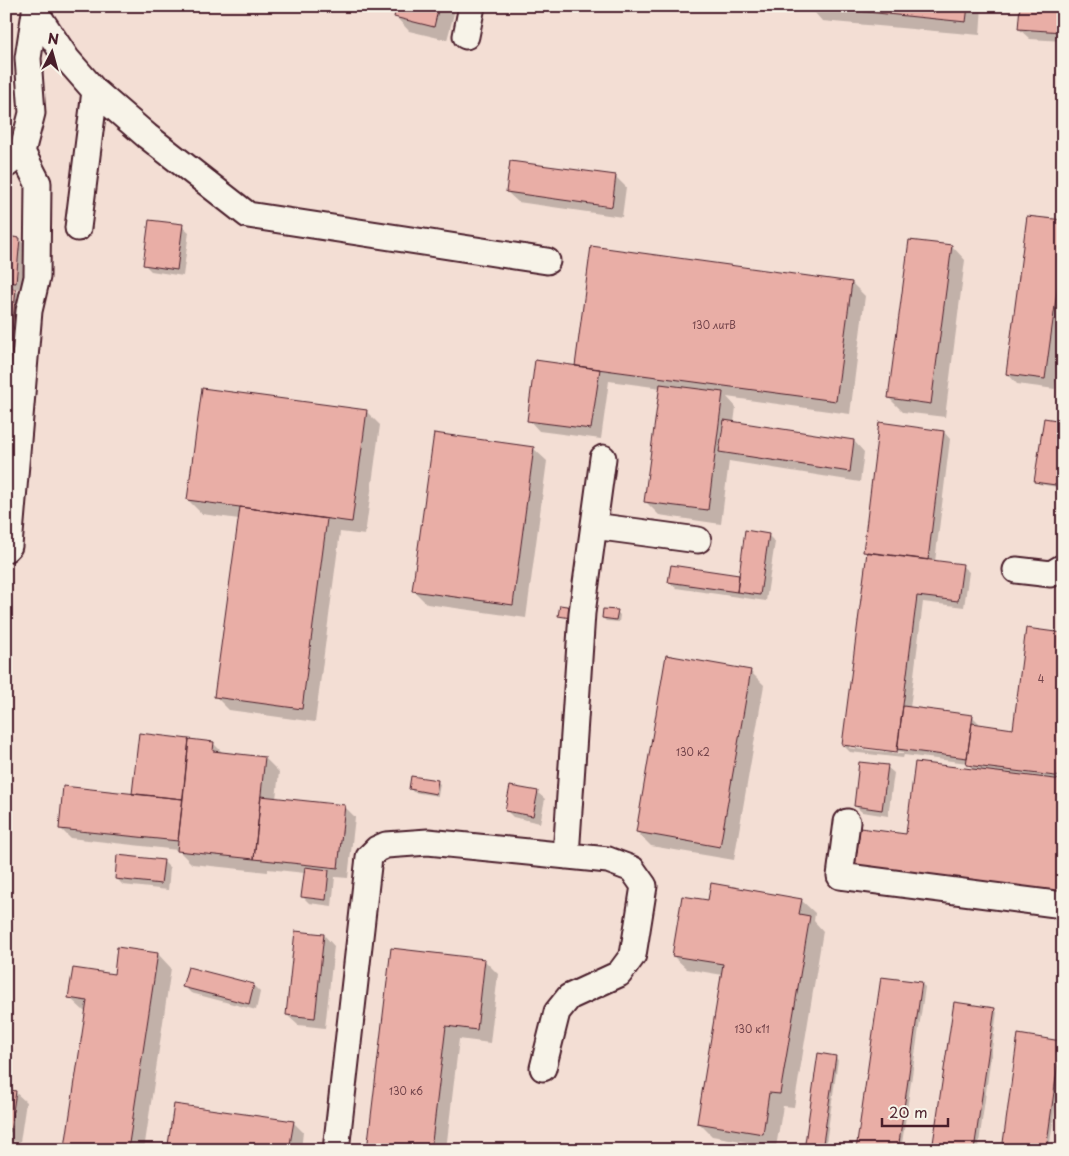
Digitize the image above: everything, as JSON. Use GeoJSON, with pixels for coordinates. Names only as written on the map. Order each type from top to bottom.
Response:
{"type":"FeatureCollection","features":[{"type":"Feature","properties":{"kind":"street"},"geometry":{"type":"LineString","coordinates":[[466,36],[472,6]]}},
{"type":"Feature","properties":{"kind":"street"},"geometry":{"type":"LineString","coordinates":[[36,9],[67,60],[95,91],[147,136],[248,215],[548,261]]}},
{"type":"Feature","properties":{"kind":"street"},"geometry":{"type":"LineString","coordinates":[[6,549],[9,546],[28,311],[37,277],[38,183],[14,158],[32,112],[28,58],[36,9]]}},
{"type":"Feature","properties":{"kind":"street"},"geometry":{"type":"LineString","coordinates":[[78,228],[95,91]]}},
{"type":"Feature","properties":{"kind":"street"},"geometry":{"type":"LineString","coordinates":[[566,856],[582,614],[603,458]]}},
{"type":"Feature","properties":{"kind":"street"},"geometry":{"type":"LineString","coordinates":[[594,526],[698,540]]}},
{"type":"Feature","properties":{"kind":"street"},"geometry":{"type":"LineString","coordinates":[[1016,570],[1051,574],[1063,566]]}},
{"type":"Feature","properties":{"kind":"street"},"geometry":{"type":"LineString","coordinates":[[847,822],[840,876],[1063,905]]}},
{"type":"Feature","properties":{"kind":"street"},"geometry":{"type":"LineString","coordinates":[[336,1150],[369,857],[377,849],[386,845],[428,842],[608,860],[632,869],[644,886],[633,955],[619,974],[569,997],[556,1012],[543,1068]]}},
{"type":"Feature","properties":{"kind":"building"},"geometry":{"type":"Polygon","coordinates":[[[397,6],[439,6],[434,27],[394,17],[397,6]]]}},
{"type":"Feature","properties":{"kind":"building"},"geometry":{"type":"Polygon","coordinates":[[[807,6],[968,6],[966,22],[807,6]]]}},
{"type":"Feature","properties":{"kind":"building"},"geometry":{"type":"Polygon","coordinates":[[[1020,6],[1063,6],[1063,32],[1018,29],[1020,6]]]}},
{"type":"Feature","properties":{"kind":"building"},"geometry":{"type":"Polygon","coordinates":[[[510,161],[616,175],[612,207],[506,192],[510,161]]]}},
{"type":"Feature","properties":{"kind":"building"},"geometry":{"type":"Polygon","coordinates":[[[1027,216],[1063,220],[1063,247],[1045,379],[1006,374],[1027,216]]]}},
{"type":"Feature","properties":{"kind":"building"},"geometry":{"type":"Polygon","coordinates":[[[149,220],[183,224],[177,270],[143,265],[149,220]]]}},
{"type":"Feature","properties":{"kind":"building"},"geometry":{"type":"Polygon","coordinates":[[[6,236],[20,238],[16,283],[6,282],[6,236]]]}},
{"type":"Feature","properties":{"kind":"building"},"geometry":{"type":"Polygon","coordinates":[[[909,240],[952,245],[931,404],[888,398],[909,240]]]}},
{"type":"Feature","properties":{"kind":"building"},"geometry":{"type":"Polygon","coordinates":[[[591,246],[852,282],[836,401],[575,366],[591,246]]]}},
{"type":"Feature","properties":{"kind":"building"},"geometry":{"type":"Polygon","coordinates":[[[6,288],[16,289],[6,395],[6,288]]]}},
{"type":"Feature","properties":{"kind":"building"},"geometry":{"type":"Polygon","coordinates":[[[535,360],[600,369],[591,429],[527,421],[535,360]]]}},
{"type":"Feature","properties":{"kind":"building"},"geometry":{"type":"Polygon","coordinates":[[[660,384],[723,392],[708,510],[644,502],[660,384]]]}},
{"type":"Feature","properties":{"kind":"building"},"geometry":{"type":"Polygon","coordinates":[[[202,388],[367,410],[352,522],[187,500],[202,388]]]}},
{"type":"Feature","properties":{"kind":"building"},"geometry":{"type":"Polygon","coordinates":[[[1044,418],[1063,421],[1063,486],[1034,482],[1044,418]]]}},
{"type":"Feature","properties":{"kind":"building"},"geometry":{"type":"Polygon","coordinates":[[[724,420],[854,440],[850,472],[719,452],[724,420]]]}},
{"type":"Feature","properties":{"kind":"building"},"geometry":{"type":"Polygon","coordinates":[[[879,422],[944,431],[928,560],[863,552],[879,422]]]}},
{"type":"Feature","properties":{"kind":"building"},"geometry":{"type":"Polygon","coordinates":[[[434,433],[534,447],[513,605],[412,591],[434,433]]]}},
{"type":"Feature","properties":{"kind":"building"},"geometry":{"type":"Polygon","coordinates":[[[240,507],[327,519],[302,709],[214,697],[240,507]]]}},
{"type":"Feature","properties":{"kind":"building"},"geometry":{"type":"Polygon","coordinates":[[[745,530],[769,534],[760,595],[737,592],[745,530]]]}},
{"type":"Feature","properties":{"kind":"building"},"geometry":{"type":"Polygon","coordinates":[[[867,552],[963,564],[958,601],[917,596],[897,752],[842,745],[867,552]]]}},
{"type":"Feature","properties":{"kind":"building"},"geometry":{"type":"Polygon","coordinates":[[[671,565],[739,575],[737,592],[668,582],[671,565]]]}},
{"type":"Feature","properties":{"kind":"building"},"geometry":{"type":"Polygon","coordinates":[[[560,605],[573,607],[571,618],[558,616],[560,605]]]}},
{"type":"Feature","properties":{"kind":"building"},"geometry":{"type":"Polygon","coordinates":[[[603,609],[618,610],[616,620],[602,618],[603,609]]]}},
{"type":"Feature","properties":{"kind":"building"},"geometry":{"type":"Polygon","coordinates":[[[1026,628],[1063,633],[1063,777],[966,765],[972,723],[1013,729],[1026,628]]]}},
{"type":"Feature","properties":{"kind":"building"},"geometry":{"type":"Polygon","coordinates":[[[666,655],[751,670],[720,847],[636,832],[666,655]]]}},
{"type":"Feature","properties":{"kind":"building"},"geometry":{"type":"Polygon","coordinates":[[[903,706],[973,715],[967,758],[897,749],[903,706]]]}},
{"type":"Feature","properties":{"kind":"building"},"geometry":{"type":"Polygon","coordinates":[[[139,733],[189,739],[183,799],[132,794],[139,733]]]}},
{"type":"Feature","properties":{"kind":"building"},"geometry":{"type":"Polygon","coordinates":[[[189,739],[214,742],[213,751],[265,757],[254,859],[177,851],[189,739]]]}},
{"type":"Feature","properties":{"kind":"building"},"geometry":{"type":"Polygon","coordinates":[[[859,762],[888,765],[882,810],[854,806],[859,762]]]}},
{"type":"Feature","properties":{"kind":"building"},"geometry":{"type":"Polygon","coordinates":[[[915,762],[1063,780],[1063,894],[855,867],[860,828],[906,834],[915,762]]]}},
{"type":"Feature","properties":{"kind":"building"},"geometry":{"type":"Polygon","coordinates":[[[411,776],[438,780],[436,794],[409,789],[411,776]]]}},
{"type":"Feature","properties":{"kind":"building"},"geometry":{"type":"Polygon","coordinates":[[[63,786],[183,799],[178,841],[59,829],[63,786]]]}},
{"type":"Feature","properties":{"kind":"building"},"geometry":{"type":"Polygon","coordinates":[[[510,786],[538,791],[533,816],[505,811],[510,786]]]}},
{"type":"Feature","properties":{"kind":"building"},"geometry":{"type":"Polygon","coordinates":[[[261,796],[345,805],[338,868],[254,859],[261,796]]]}},
{"type":"Feature","properties":{"kind":"building"},"geometry":{"type":"Polygon","coordinates":[[[117,855],[164,860],[161,884],[115,879],[117,855]]]}},
{"type":"Feature","properties":{"kind":"building"},"geometry":{"type":"Polygon","coordinates":[[[305,867],[329,870],[326,900],[301,897],[305,867]]]}},
{"type":"Feature","properties":{"kind":"building"},"geometry":{"type":"Polygon","coordinates":[[[711,883],[802,899],[799,914],[810,916],[780,1094],[769,1093],[763,1134],[697,1123],[723,964],[672,956],[682,896],[708,900],[711,883]]]}},
{"type":"Feature","properties":{"kind":"building"},"geometry":{"type":"Polygon","coordinates":[[[295,931],[324,934],[315,1018],[286,1015],[295,931]]]}},
{"type":"Feature","properties":{"kind":"building"},"geometry":{"type":"Polygon","coordinates":[[[117,947],[158,953],[128,1150],[84,1150],[65,1147],[87,1001],[68,998],[73,968],[114,974],[117,947]]]}},
{"type":"Feature","properties":{"kind":"building"},"geometry":{"type":"Polygon","coordinates":[[[391,948],[485,959],[477,1030],[446,1026],[431,1150],[367,1150],[391,948]]]}},
{"type":"Feature","properties":{"kind":"building"},"geometry":{"type":"Polygon","coordinates":[[[188,967],[254,984],[249,1004],[182,987],[188,967]]]}},
{"type":"Feature","properties":{"kind":"building"},"geometry":{"type":"Polygon","coordinates":[[[881,977],[922,982],[898,1150],[856,1150],[881,977]]]}},
{"type":"Feature","properties":{"kind":"building"},"geometry":{"type":"Polygon","coordinates":[[[954,1002],[995,1008],[974,1150],[932,1150],[954,1002]]]}},
{"type":"Feature","properties":{"kind":"building"},"geometry":{"type":"Polygon","coordinates":[[[1018,1034],[1061,1041],[1046,1150],[1002,1150],[1018,1034]]]}},
{"type":"Feature","properties":{"kind":"building"},"geometry":{"type":"Polygon","coordinates":[[[818,1053],[836,1056],[822,1150],[804,1150],[818,1053]]]}},
{"type":"Feature","properties":{"kind":"building"},"geometry":{"type":"Polygon","coordinates":[[[6,1089],[16,1091],[10,1132],[6,1132],[6,1089]]]}},
{"type":"Feature","properties":{"kind":"building"},"geometry":{"type":"Polygon","coordinates":[[[174,1104],[294,1121],[289,1150],[204,1150],[168,1145],[174,1104]]]}},
{"type":"Feature","properties":{"kind":"building"},"geometry":{"type":"Polygon","coordinates":[[[591,1145],[622,1150],[590,1150],[591,1145]]]}}]}
